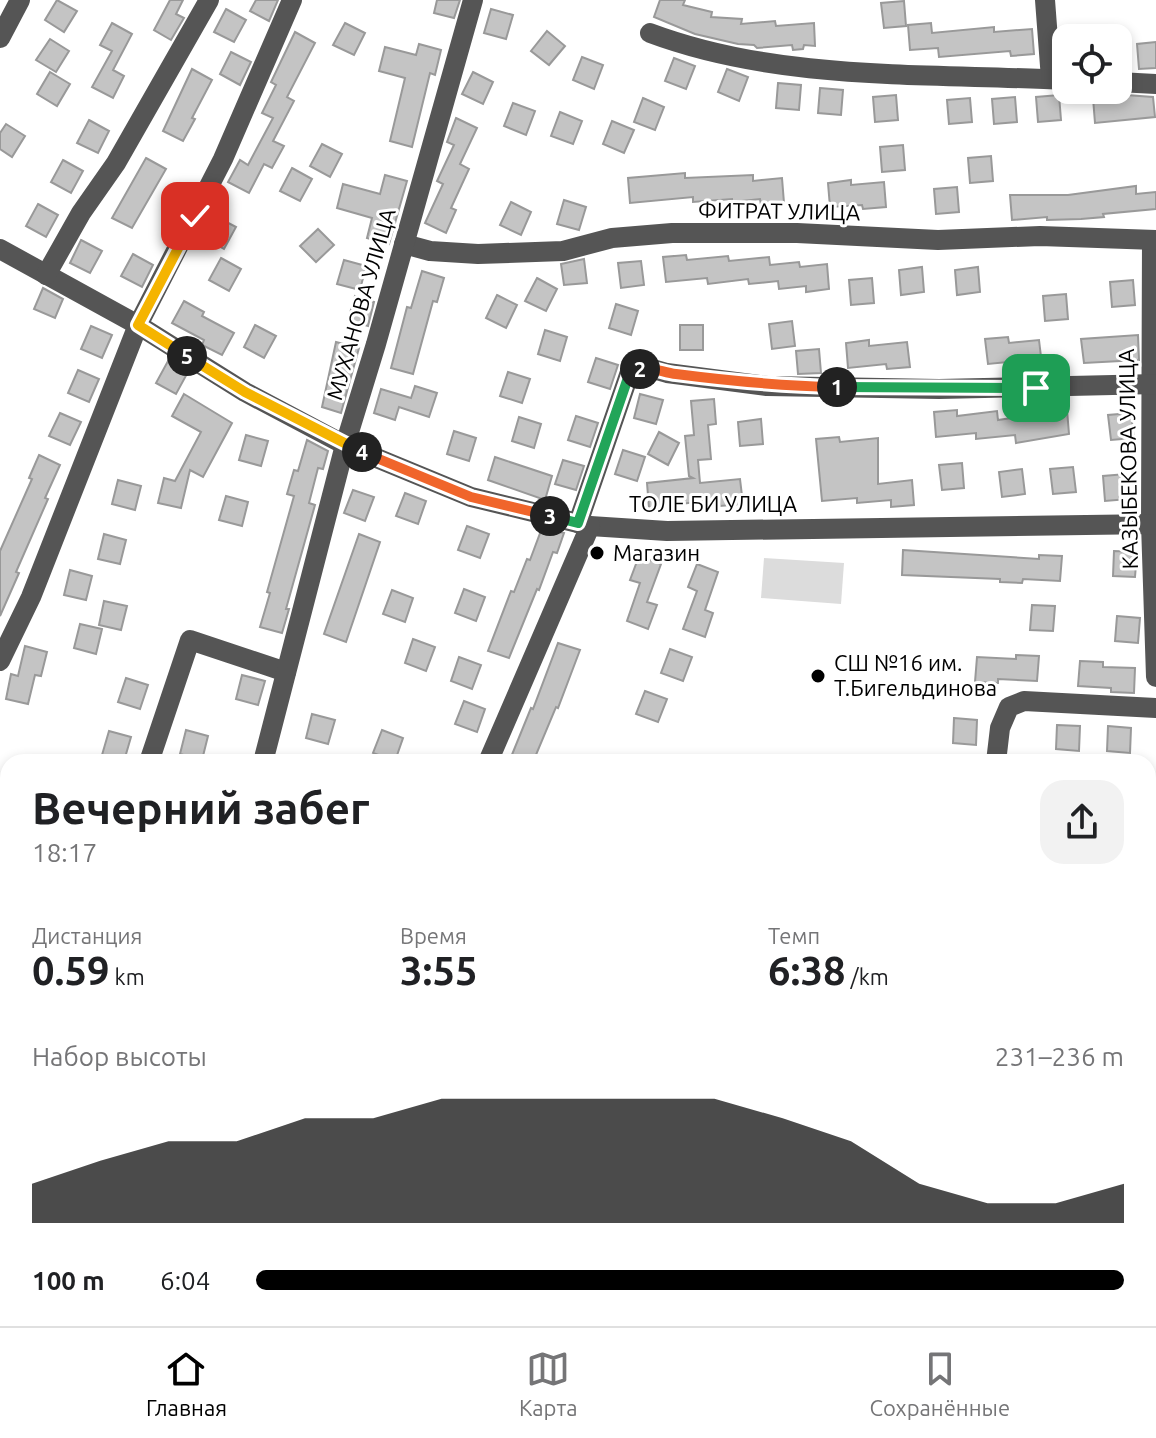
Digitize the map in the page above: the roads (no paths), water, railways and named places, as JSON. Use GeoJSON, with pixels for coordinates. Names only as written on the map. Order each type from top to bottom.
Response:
{"type":"FeatureCollection","features":[{"type":"Feature","properties":{"kind":"street"},"geometry":{"type":"LineString","coordinates":[[0,38],[20,0]]}},
{"type":"Feature","properties":{"kind":"street"},"geometry":{"type":"LineString","coordinates":[[46,275],[81,213],[116,163],[209,0]]}},
{"type":"Feature","properties":{"kind":"street"},"geometry":{"type":"LineString","coordinates":[[0,661],[31,597],[138,325],[223,159],[292,0]]}},
{"type":"Feature","properties":{"kind":"street","name":"МУХАНОВА УЛИЦА"},"geometry":{"type":"LineString","coordinates":[[265,754],[345,445],[473,0]]}},
{"type":"Feature","properties":{"kind":"street"},"geometry":{"type":"LineString","coordinates":[[1045,0],[1052,43]]}},
{"type":"Feature","properties":{"kind":"street"},"geometry":{"type":"LineString","coordinates":[[650,33],[693,49],[740,59],[854,71],[1052,79]]}},
{"type":"Feature","properties":{"kind":"street"},"geometry":{"type":"LineString","coordinates":[[1132,83],[1156,84]]}},
{"type":"Feature","properties":{"kind":"street","name":"ФИТРАТ УЛИЦА"},"geometry":{"type":"LineString","coordinates":[[404,244],[430,251],[478,254],[563,251],[612,238],[672,233],[797,233],[938,240],[1040,236],[1154,240]]}},
{"type":"Feature","properties":{"kind":"street","name":"КАЗЫБЕКОВА УЛИЦА"},"geometry":{"type":"LineString","coordinates":[[1154,240],[1156,677]]}},
{"type":"Feature","properties":{"kind":"street","name":"ТОЛЕ БИ УЛИЦА"},"geometry":{"type":"LineString","coordinates":[[0,249],[138,325],[245,392],[345,445],[471,497],[584,525],[667,531],[1154,524]]}},
{"type":"Feature","properties":{"kind":"street"},"geometry":{"type":"LineString","coordinates":[[491,754],[584,525],[630,372],[646,367],[667,373],[767,386],[953,389],[1153,384]]}},
{"type":"Feature","properties":{"kind":"street"},"geometry":{"type":"LineString","coordinates":[[152,754],[190,640],[286,672]]}},
{"type":"Feature","properties":{"kind":"street"},"geometry":{"type":"LineString","coordinates":[[997,754],[1000,728],[1009,707],[1024,701],[1156,708]]}},
{"type":"Feature","properties":{"kind":"place","name":"Магазин"},"geometry":{"type":"Point","coordinates":[597,553]}},
{"type":"Feature","properties":{"kind":"place","name":"СШ №16 им. Т.Бигельдинова"},"geometry":{"type":"Point","coordinates":[818,676]}}]}
